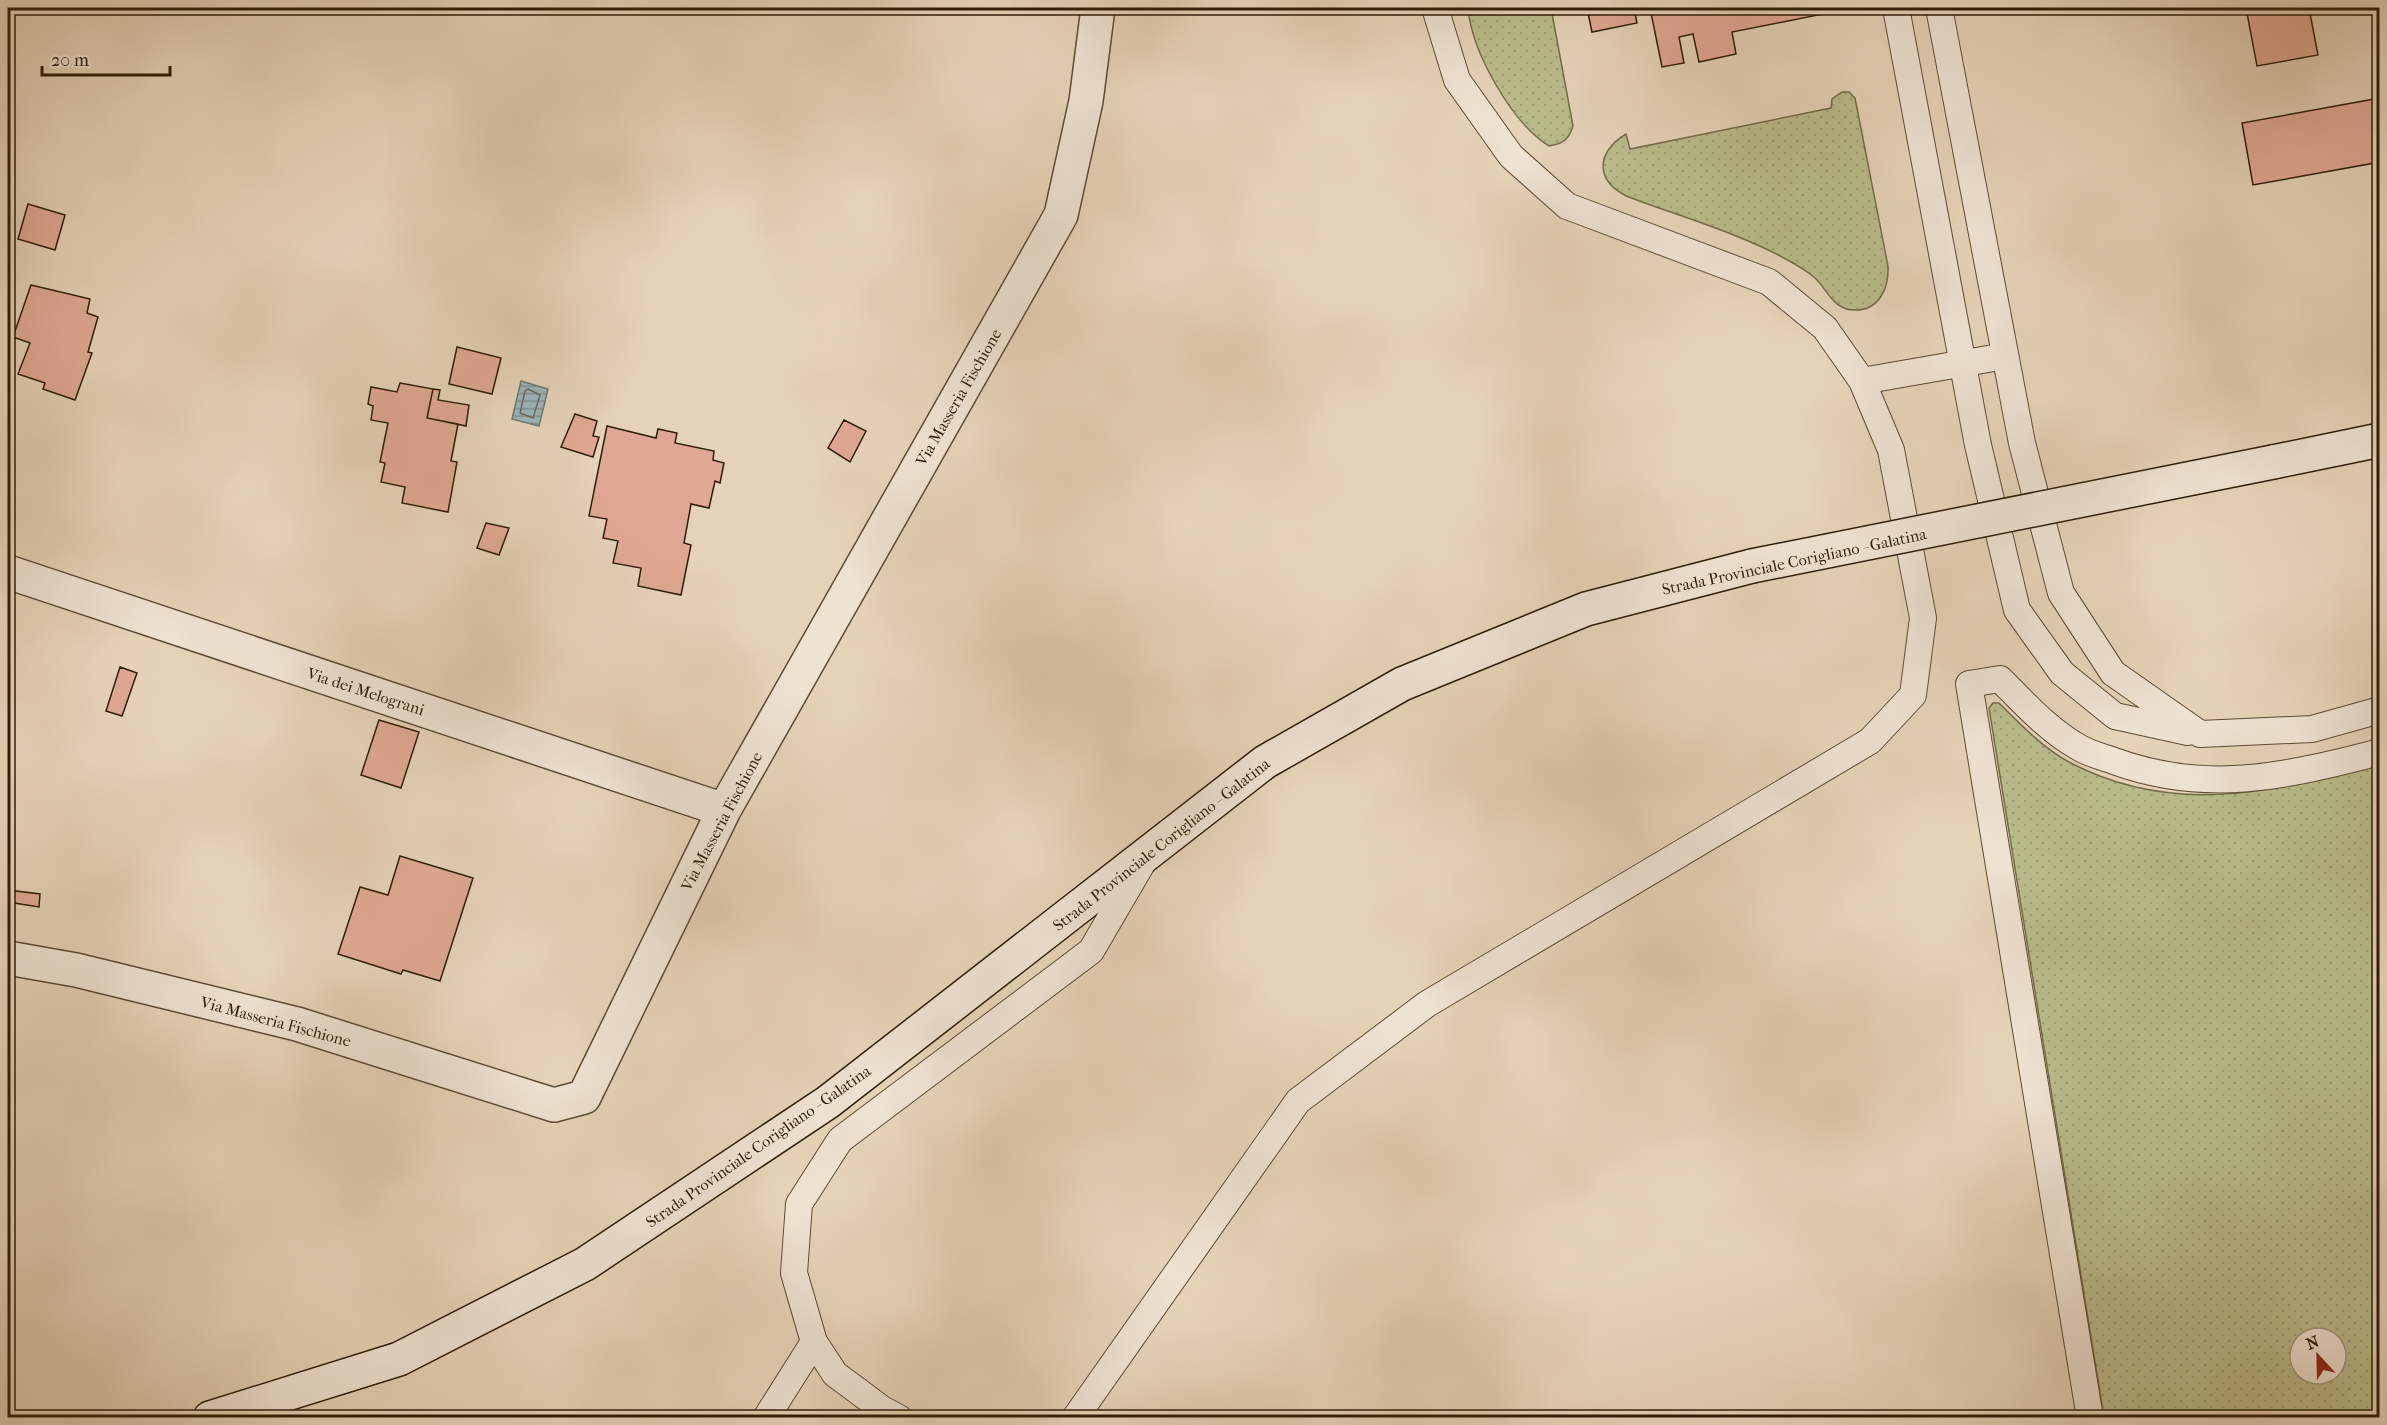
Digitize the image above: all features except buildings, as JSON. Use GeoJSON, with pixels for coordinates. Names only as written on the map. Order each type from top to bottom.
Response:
{"type":"FeatureCollection","features":[{"type":"Feature","properties":{"kind":"street","name":"Via Masseria Fischione"},"geometry":{"type":"LineString","coordinates":[[8,958],[76,970],[297,1024],[554,1106],[584,1098],[724,810],[1061,215],[1086,101],[1098,8]]}},
{"type":"Feature","properties":{"kind":"street","name":"Strada Provinciale Corigliano - Galatina"},"geometry":{"type":"LineString","coordinates":[[210,1418],[399,1359],[585,1264],[828,1102],[1265,762],[1402,684],[1586,609],[1752,566],[2379,440]]}},
{"type":"Feature","properties":{"kind":"street","name":"Via dei Melograni"},"geometry":{"type":"LineString","coordinates":[[8,572],[724,810]]}},
{"type":"Feature","properties":{"kind":"lane"},"geometry":{"type":"LineString","coordinates":[[1075,1418],[1298,1101],[1427,1004],[1870,741],[1913,695],[1923,618],[1892,450],[1862,381],[1825,328],[1769,282],[1567,206],[1511,156],[1457,80],[1435,8]]}},
{"type":"Feature","properties":{"kind":"lane"},"geometry":{"type":"LineString","coordinates":[[1896,8],[1978,445],[2016,610],[2062,672],[2115,716],[2200,734],[2312,729],[2379,710]]}},
{"type":"Feature","properties":{"kind":"lane"},"geometry":{"type":"LineString","coordinates":[[1939,8],[2022,443],[2061,593],[2113,673],[2200,734]]}},
{"type":"Feature","properties":{"kind":"lane"},"geometry":{"type":"LineString","coordinates":[[1862,381],[2005,356]]}},
{"type":"Feature","properties":{"kind":"lane"},"geometry":{"type":"LineString","coordinates":[[2090,1418],[1969,684],[2000,679],[2031,711],[2080,748],[2143,772],[2218,782],[2304,771],[2379,752]]}},
{"type":"Feature","properties":{"kind":"lane"},"geometry":{"type":"LineString","coordinates":[[899,1418],[882,1409],[835,1374],[814,1342],[794,1273],[799,1204],[840,1140],[1091,951],[1147,854]]}},
{"type":"Feature","properties":{"kind":"lane"},"geometry":{"type":"LineString","coordinates":[[766,1418],[814,1342]]}},
{"type":"Feature","properties":{"kind":"green space"},"geometry":{"type":"Polygon","coordinates":[[[1468,8],[1551,8],[1573,126],[1565,140],[1549,146],[1535,135],[1508,103],[1485,65],[1471,26],[1468,8]]]}},
{"type":"Feature","properties":{"kind":"green space"},"geometry":{"type":"Polygon","coordinates":[[[1842,92],[1849,92],[1855,98],[1888,266],[1887,282],[1881,296],[1876,302],[1863,309],[1854,310],[1841,307],[1811,275],[1754,243],[1626,196],[1608,182],[1604,174],[1603,165],[1609,149],[1626,134],[1630,149],[1831,108],[1832,99],[1842,92]]]}},
{"type":"Feature","properties":{"kind":"green space"},"geometry":{"type":"Polygon","coordinates":[[[1993,703],[1999,703],[2041,743],[2069,762],[2108,779],[2146,789],[2185,794],[2223,794],[2261,790],[2379,764],[2379,1417],[2104,1417],[1989,708],[1993,703]]]}},
{"type":"Feature","properties":{"kind":"water"},"geometry":{"type":"Polygon","coordinates":[[[521,381],[548,389],[539,426],[512,419],[521,381]]]}}]}
